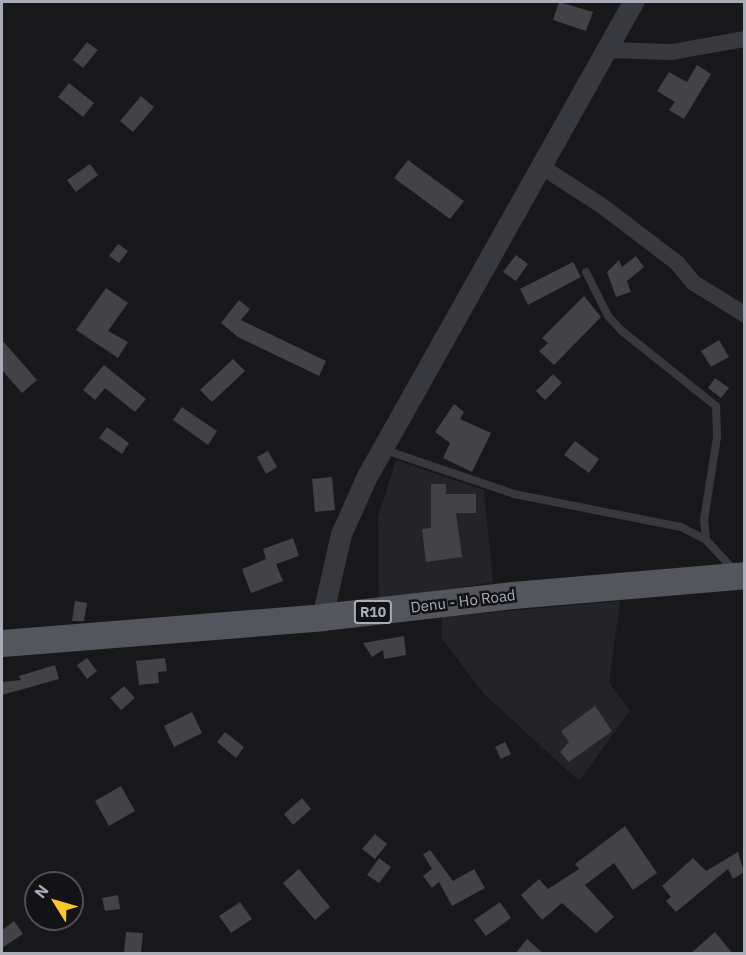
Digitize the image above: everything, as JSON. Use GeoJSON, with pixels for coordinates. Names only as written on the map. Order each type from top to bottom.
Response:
{"type":"FeatureCollection","features":[{"type":"Feature","properties":{"kind":"main road","name":"Denu - Ho Road"},"geometry":{"type":"LineString","coordinates":[[2,643],[322,617],[742,578]]}},
{"type":"Feature","properties":{"kind":"street"},"geometry":{"type":"LineString","coordinates":[[322,617],[341,534],[382,449],[633,2]]}},
{"type":"Feature","properties":{"kind":"street"},"geometry":{"type":"LineString","coordinates":[[607,50],[672,52],[744,39]]}},
{"type":"Feature","properties":{"kind":"street"},"geometry":{"type":"LineString","coordinates":[[542,167],[610,212],[676,263],[694,283],[744,314]]}},
{"type":"Feature","properties":{"kind":"lane"},"geometry":{"type":"LineString","coordinates":[[586,272],[609,316],[622,331],[716,406],[717,437],[704,520],[706,540]]}},
{"type":"Feature","properties":{"kind":"lane"},"geometry":{"type":"LineString","coordinates":[[382,449],[514,494],[681,527],[706,540],[742,578]]}},
{"type":"Feature","properties":{"kind":"shaded area"},"geometry":{"type":"Polygon","coordinates":[[[396,460],[484,490],[493,582],[379,601],[378,517],[396,460]]]}},
{"type":"Feature","properties":{"kind":"shaded area"},"geometry":{"type":"Polygon","coordinates":[[[620,601],[609,683],[630,711],[579,781],[484,694],[441,637],[442,617],[620,601]]]}},
{"type":"Feature","properties":{"kind":"building"},"geometry":{"type":"Polygon","coordinates":[[[559,2],[593,12],[586,31],[553,20],[559,2]]]}},
{"type":"Feature","properties":{"kind":"building"},"geometry":{"type":"Polygon","coordinates":[[[87,42],[98,50],[83,68],[73,60],[87,42]]]}},
{"type":"Feature","properties":{"kind":"building"},"geometry":{"type":"Polygon","coordinates":[[[697,65],[711,74],[684,119],[669,110],[675,102],[657,91],[669,72],[687,82],[697,65]]]}},
{"type":"Feature","properties":{"kind":"building"},"geometry":{"type":"Polygon","coordinates":[[[69,83],[94,103],[83,117],[58,97],[69,83]]]}},
{"type":"Feature","properties":{"kind":"building"},"geometry":{"type":"Polygon","coordinates":[[[141,96],[154,107],[133,132],[120,121],[141,96]]]}},
{"type":"Feature","properties":{"kind":"building"},"geometry":{"type":"Polygon","coordinates":[[[408,160],[464,201],[450,219],[394,178],[408,160]]]}},
{"type":"Feature","properties":{"kind":"building"},"geometry":{"type":"Polygon","coordinates":[[[90,164],[98,175],[76,192],[67,180],[90,164]]]}},
{"type":"Feature","properties":{"kind":"building"},"geometry":{"type":"Polygon","coordinates":[[[118,244],[128,251],[119,263],[109,256],[118,244]]]}},
{"type":"Feature","properties":{"kind":"building"},"geometry":{"type":"Polygon","coordinates":[[[516,255],[528,264],[516,281],[503,272],[516,255]]]}},
{"type":"Feature","properties":{"kind":"building"},"geometry":{"type":"Polygon","coordinates":[[[636,256],[644,267],[627,281],[631,292],[616,297],[607,272],[619,260],[622,267],[636,256]]]}},
{"type":"Feature","properties":{"kind":"building"},"geometry":{"type":"Polygon","coordinates":[[[573,262],[581,277],[528,305],[520,289],[573,262]]]}},
{"type":"Feature","properties":{"kind":"building"},"geometry":{"type":"Polygon","coordinates":[[[106,288],[128,303],[108,331],[128,342],[118,358],[76,330],[106,288]]]}},
{"type":"Feature","properties":{"kind":"building"},"geometry":{"type":"Polygon","coordinates":[[[584,296],[601,317],[554,365],[539,351],[548,343],[542,338],[584,296]]]}},
{"type":"Feature","properties":{"kind":"building"},"geometry":{"type":"Polygon","coordinates":[[[239,300],[250,309],[241,320],[326,361],[319,376],[238,337],[221,323],[239,300]]]}},
{"type":"Feature","properties":{"kind":"building"},"geometry":{"type":"Polygon","coordinates":[[[2,340],[37,380],[22,393],[2,370],[2,340]]]}},
{"type":"Feature","properties":{"kind":"building"},"geometry":{"type":"Polygon","coordinates":[[[719,340],[729,357],[711,367],[701,351],[719,340]]]}},
{"type":"Feature","properties":{"kind":"building"},"geometry":{"type":"Polygon","coordinates":[[[233,359],[245,371],[212,402],[200,390],[233,359]]]}},
{"type":"Feature","properties":{"kind":"building"},"geometry":{"type":"Polygon","coordinates":[[[104,365],[146,399],[135,412],[105,388],[95,400],[83,390],[104,365]]]}},
{"type":"Feature","properties":{"kind":"building"},"geometry":{"type":"Polygon","coordinates":[[[553,374],[562,383],[545,400],[536,391],[553,374]]]}},
{"type":"Feature","properties":{"kind":"building"},"geometry":{"type":"Polygon","coordinates":[[[715,378],[729,388],[721,398],[708,388],[715,378]]]}},
{"type":"Feature","properties":{"kind":"building"},"geometry":{"type":"Polygon","coordinates":[[[454,404],[464,412],[460,419],[491,433],[472,472],[443,458],[450,443],[435,432],[454,404]]]}},
{"type":"Feature","properties":{"kind":"building"},"geometry":{"type":"Polygon","coordinates":[[[182,407],[217,431],[208,445],[173,420],[182,407]]]}},
{"type":"Feature","properties":{"kind":"building"},"geometry":{"type":"Polygon","coordinates":[[[107,427],[129,443],[122,454],[99,438],[107,427]]]}},
{"type":"Feature","properties":{"kind":"building"},"geometry":{"type":"Polygon","coordinates":[[[575,441],[599,459],[589,473],[564,455],[575,441]]]}},
{"type":"Feature","properties":{"kind":"building"},"geometry":{"type":"Polygon","coordinates":[[[268,451],[277,467],[266,474],[257,457],[268,451]]]}},
{"type":"Feature","properties":{"kind":"building"},"geometry":{"type":"Polygon","coordinates":[[[332,477],[335,510],[315,512],[312,479],[332,477]]]}},
{"type":"Feature","properties":{"kind":"building"},"geometry":{"type":"Polygon","coordinates":[[[431,484],[446,484],[446,494],[476,494],[476,513],[456,513],[462,557],[426,562],[422,529],[431,528],[431,484]]]}},
{"type":"Feature","properties":{"kind":"building"},"geometry":{"type":"Polygon","coordinates":[[[293,538],[299,556],[276,564],[283,581],[251,593],[242,569],[266,559],[263,549],[293,538]]]}},
{"type":"Feature","properties":{"kind":"building"},"geometry":{"type":"Polygon","coordinates":[[[75,601],[87,603],[84,621],[72,621],[75,601]]]}},
{"type":"Feature","properties":{"kind":"building"},"geometry":{"type":"Polygon","coordinates":[[[404,636],[406,655],[384,659],[383,650],[372,657],[363,643],[404,636]]]}},
{"type":"Feature","properties":{"kind":"building"},"geometry":{"type":"Polygon","coordinates":[[[87,658],[97,671],[87,679],[77,665],[87,658]]]}},
{"type":"Feature","properties":{"kind":"building"},"geometry":{"type":"Polygon","coordinates":[[[165,658],[167,671],[158,672],[159,683],[139,685],[136,661],[165,658]]]}},
{"type":"Feature","properties":{"kind":"building"},"geometry":{"type":"Polygon","coordinates":[[[55,665],[59,679],[2,695],[2,682],[21,680],[19,676],[55,665]]]}},
{"type":"Feature","properties":{"kind":"building"},"geometry":{"type":"Polygon","coordinates":[[[124,686],[135,698],[121,710],[110,698],[124,686]]]}},
{"type":"Feature","properties":{"kind":"building"},"geometry":{"type":"Polygon","coordinates":[[[595,706],[612,731],[569,762],[560,752],[569,742],[561,731],[595,706]]]}},
{"type":"Feature","properties":{"kind":"building"},"geometry":{"type":"Polygon","coordinates":[[[192,712],[202,733],[174,747],[164,726],[192,712]]]}},
{"type":"Feature","properties":{"kind":"building"},"geometry":{"type":"Polygon","coordinates":[[[225,732],[244,747],[236,758],[217,742],[225,732]]]}},
{"type":"Feature","properties":{"kind":"building"},"geometry":{"type":"Polygon","coordinates":[[[505,742],[511,754],[501,759],[495,747],[505,742]]]}},
{"type":"Feature","properties":{"kind":"building"},"geometry":{"type":"Polygon","coordinates":[[[121,786],[135,811],[109,826],[95,801],[121,786]]]}},
{"type":"Feature","properties":{"kind":"building"},"geometry":{"type":"Polygon","coordinates":[[[302,798],[311,809],[293,825],[284,814],[302,798]]]}},
{"type":"Feature","properties":{"kind":"building"},"geometry":{"type":"Polygon","coordinates":[[[625,826],[657,873],[633,890],[614,863],[585,885],[614,917],[596,933],[562,903],[542,920],[521,895],[539,879],[548,889],[579,869],[575,864],[625,826]]]}},
{"type":"Feature","properties":{"kind":"building"},"geometry":{"type":"Polygon","coordinates":[[[375,834],[387,844],[375,859],[362,849],[375,834]]]}},
{"type":"Feature","properties":{"kind":"building"},"geometry":{"type":"Polygon","coordinates":[[[430,850],[453,881],[474,869],[485,888],[452,906],[439,882],[432,888],[423,876],[432,869],[423,854],[430,850]]]}},
{"type":"Feature","properties":{"kind":"building"},"geometry":{"type":"Polygon","coordinates":[[[738,852],[744,872],[733,879],[728,869],[676,912],[666,901],[671,897],[662,886],[693,858],[706,871],[738,852]]]}},
{"type":"Feature","properties":{"kind":"building"},"geometry":{"type":"Polygon","coordinates":[[[379,858],[391,867],[379,883],[367,875],[379,858]]]}},
{"type":"Feature","properties":{"kind":"building"},"geometry":{"type":"Polygon","coordinates":[[[299,869],[330,907],[315,920],[283,883],[299,869]]]}},
{"type":"Feature","properties":{"kind":"building"},"geometry":{"type":"Polygon","coordinates":[[[118,895],[120,909],[105,911],[102,898],[118,895]]]}},
{"type":"Feature","properties":{"kind":"building"},"geometry":{"type":"Polygon","coordinates":[[[240,902],[252,919],[231,933],[219,916],[240,902]]]}},
{"type":"Feature","properties":{"kind":"building"},"geometry":{"type":"Polygon","coordinates":[[[500,902],[511,918],[486,936],[474,920],[500,902]]]}},
{"type":"Feature","properties":{"kind":"building"},"geometry":{"type":"Polygon","coordinates":[[[14,921],[23,934],[2,948],[2,930],[14,921]]]}},
{"type":"Feature","properties":{"kind":"building"},"geometry":{"type":"Polygon","coordinates":[[[126,932],[143,933],[141,953],[124,952],[126,932]]]}},
{"type":"Feature","properties":{"kind":"building"},"geometry":{"type":"Polygon","coordinates":[[[715,932],[733,954],[690,954],[715,932]]]}},
{"type":"Feature","properties":{"kind":"building"},"geometry":{"type":"Polygon","coordinates":[[[527,939],[544,954],[515,954],[527,939]]]}}]}
